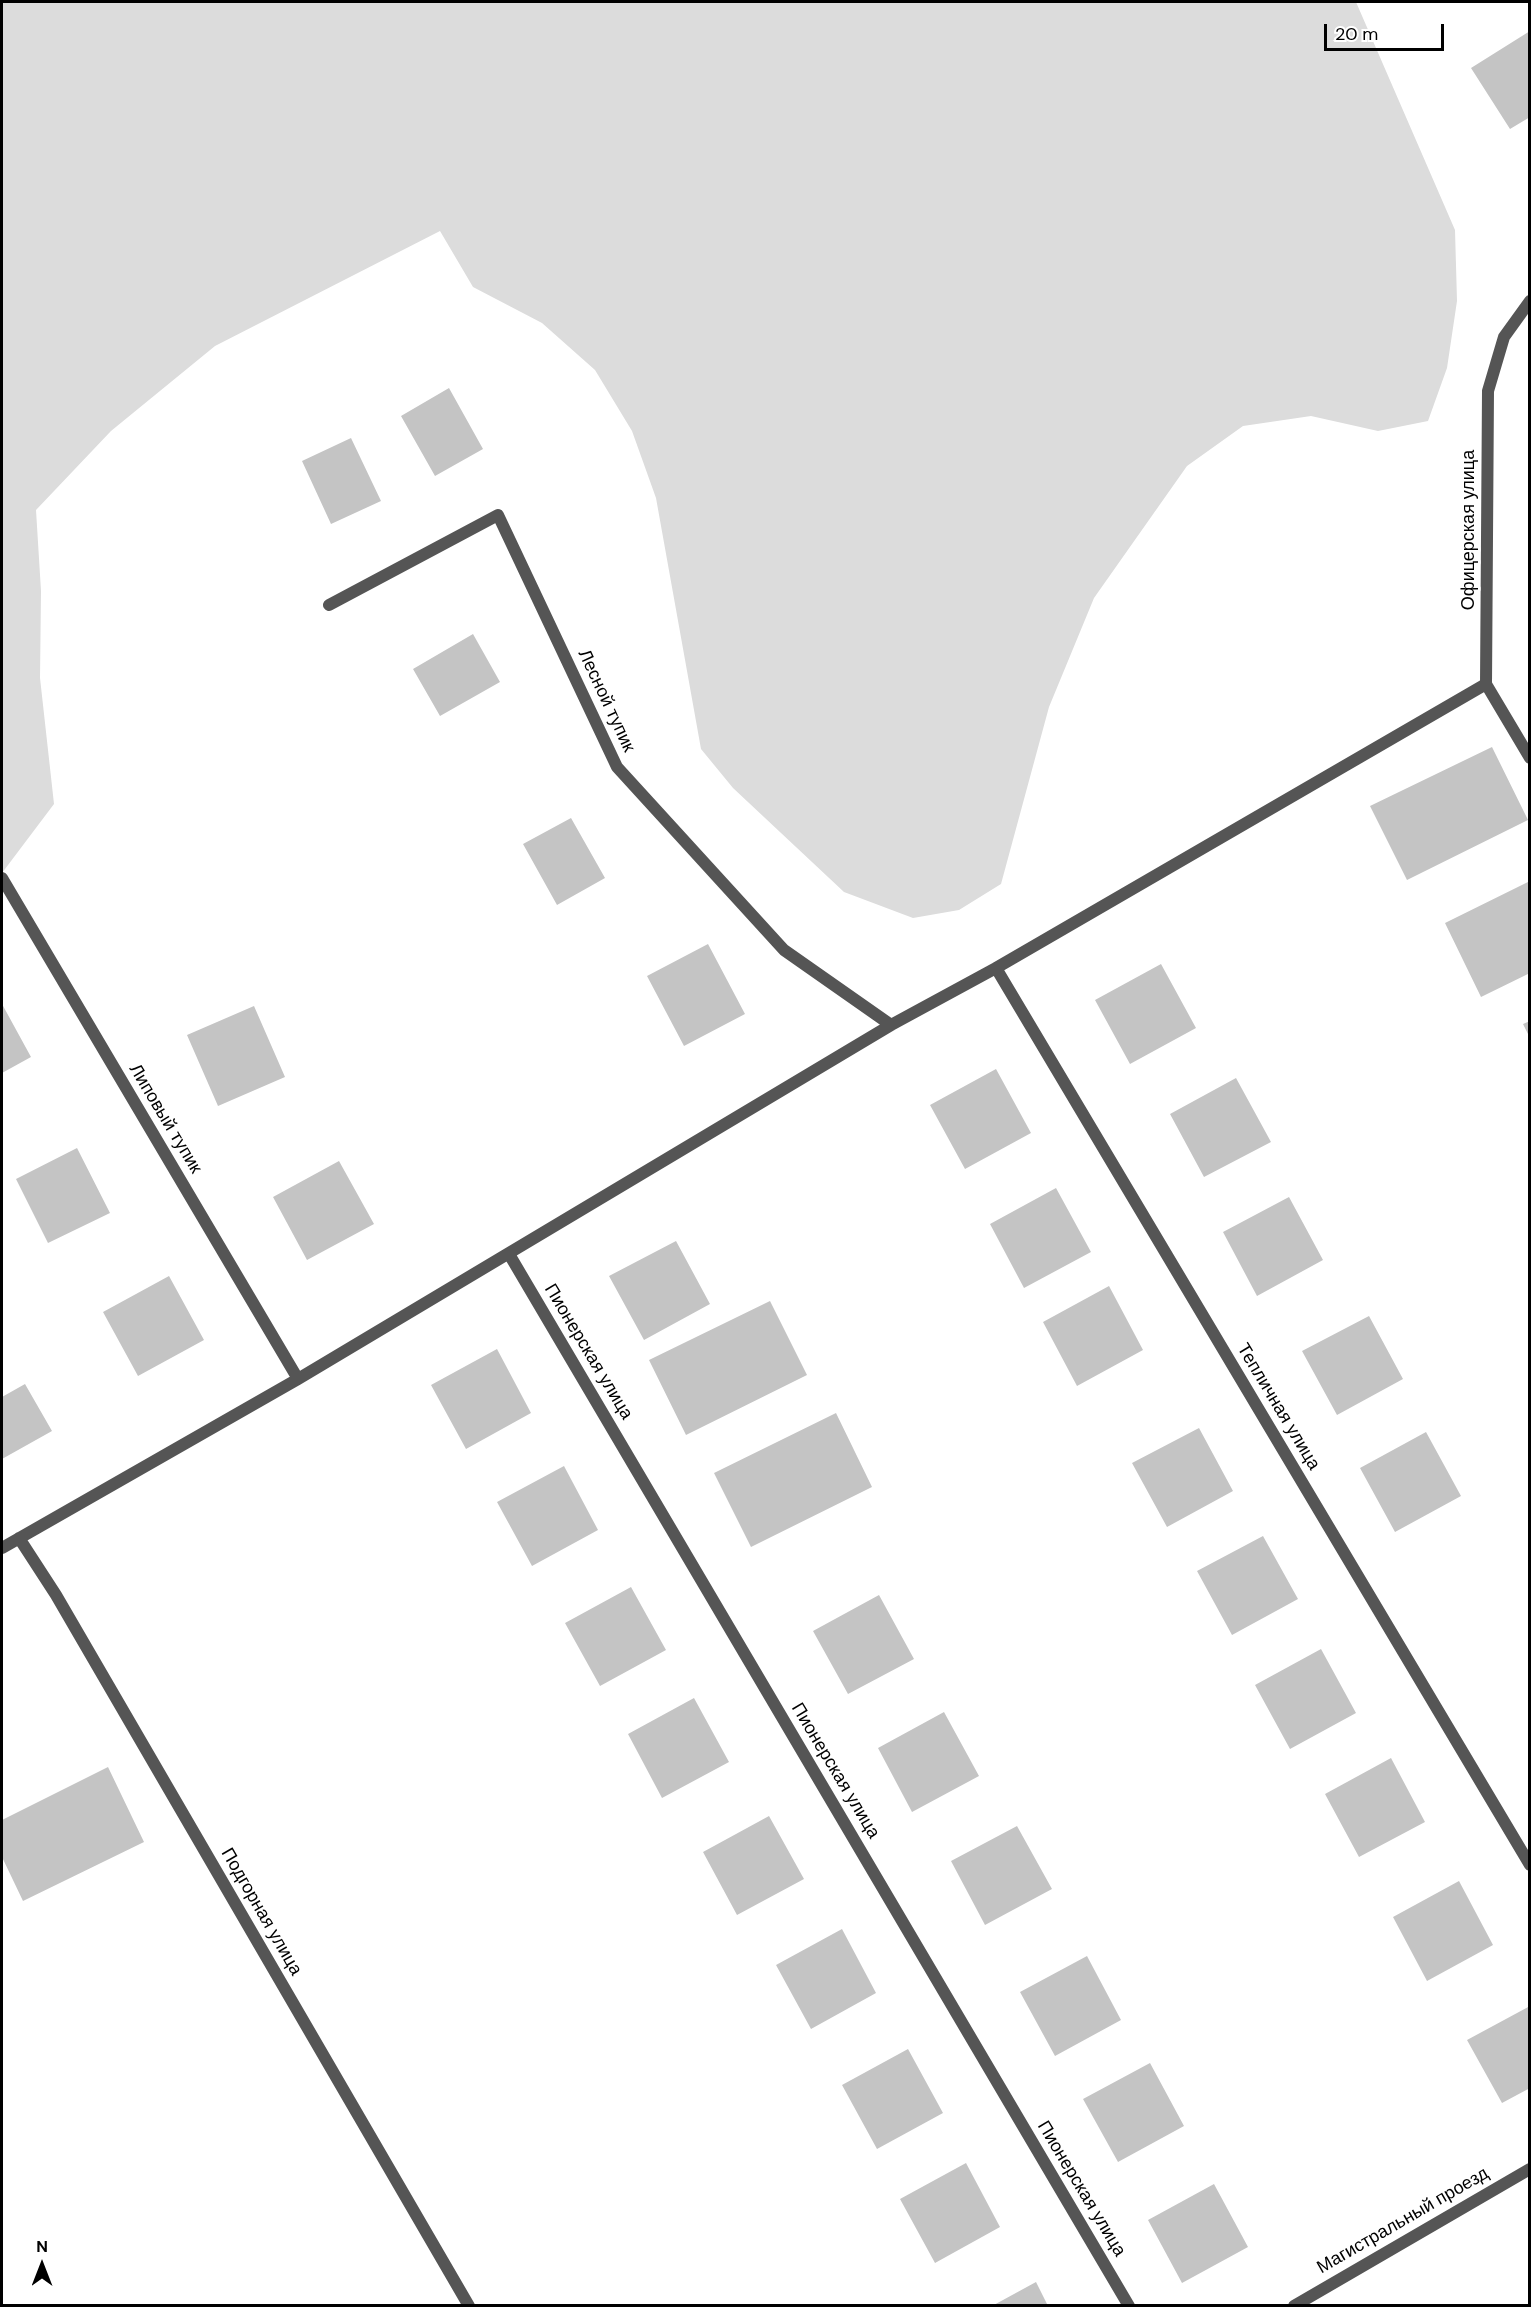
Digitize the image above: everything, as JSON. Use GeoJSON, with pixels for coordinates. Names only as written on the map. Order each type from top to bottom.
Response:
{"type":"FeatureCollection","features":[{"type":"Feature","properties":{"kind":"street","name":"Офицерская улица"},"geometry":{"type":"LineString","coordinates":[[1486,684],[1488,391],[1504,337],[1530,301]]}},
{"type":"Feature","properties":{"kind":"street","name":"Лесной тупик"},"geometry":{"type":"LineString","coordinates":[[328,605],[498,515],[617,766],[784,950],[891,1025]]}},
{"type":"Feature","properties":{"kind":"street"},"geometry":{"type":"LineString","coordinates":[[2,1548],[298,1379],[891,1025],[996,968],[1486,684],[1530,758]]}},
{"type":"Feature","properties":{"kind":"street","name":"Липовый тупик"},"geometry":{"type":"LineString","coordinates":[[2,878],[298,1379]]}},
{"type":"Feature","properties":{"kind":"street","name":"Тепличная улица"},"geometry":{"type":"LineString","coordinates":[[996,968],[1530,1865]]}},
{"type":"Feature","properties":{"kind":"street","name":"Пионерская улица"},"geometry":{"type":"LineString","coordinates":[[509,1254],[1129,2306]]}},
{"type":"Feature","properties":{"kind":"street","name":"Подгорная улица"},"geometry":{"type":"LineString","coordinates":[[19,1538],[56,1595],[469,2306]]}},
{"type":"Feature","properties":{"kind":"street","name":"Магистральный проезд"},"geometry":{"type":"LineString","coordinates":[[1294,2306],[1530,2169]]}},
{"type":"Feature","properties":{"kind":"shaded area"},"geometry":{"type":"Polygon","coordinates":[[[2,2],[1356,2],[1455,230],[1457,301],[1447,368],[1428,421],[1378,431],[1311,416],[1243,426],[1187,466],[1094,598],[1049,707],[1001,884],[959,910],[913,918],[844,892],[733,788],[701,749],[656,498],[632,431],[595,370],[542,323],[473,287],[440,231],[215,346],[111,431],[36,510],[41,591],[40,678],[54,804],[2,873],[2,2]]]}},
{"type":"Feature","properties":{"kind":"building"},"geometry":{"type":"Polygon","coordinates":[[[1530,31],[1530,117],[1510,129],[1471,68],[1530,31]]]}},
{"type":"Feature","properties":{"kind":"building"},"geometry":{"type":"Polygon","coordinates":[[[449,388],[483,449],[435,476],[401,416],[449,388]]]}},
{"type":"Feature","properties":{"kind":"building"},"geometry":{"type":"Polygon","coordinates":[[[351,438],[381,501],[331,524],[302,461],[351,438]]]}},
{"type":"Feature","properties":{"kind":"building"},"geometry":{"type":"Polygon","coordinates":[[[473,634],[500,682],[440,716],[413,669],[473,634]]]}},
{"type":"Feature","properties":{"kind":"building"},"geometry":{"type":"Polygon","coordinates":[[[1492,747],[1528,820],[1407,880],[1370,806],[1492,747]]]}},
{"type":"Feature","properties":{"kind":"building"},"geometry":{"type":"Polygon","coordinates":[[[571,818],[605,878],[557,905],[523,844],[571,818]]]}},
{"type":"Feature","properties":{"kind":"building"},"geometry":{"type":"Polygon","coordinates":[[[1530,881],[1530,973],[1481,997],[1445,923],[1530,881]]]}},
{"type":"Feature","properties":{"kind":"building"},"geometry":{"type":"Polygon","coordinates":[[[708,944],[745,1014],[684,1046],[647,976],[708,944]]]}},
{"type":"Feature","properties":{"kind":"building"},"geometry":{"type":"Polygon","coordinates":[[[1161,964],[1196,1028],[1130,1064],[1095,1000],[1161,964]]]}},
{"type":"Feature","properties":{"kind":"building"},"geometry":{"type":"Polygon","coordinates":[[[2,1004],[31,1057],[2,1073],[2,1004]]]}},
{"type":"Feature","properties":{"kind":"building"},"geometry":{"type":"Polygon","coordinates":[[[254,1006],[285,1077],[218,1106],[187,1035],[254,1006]]]}},
{"type":"Feature","properties":{"kind":"building"},"geometry":{"type":"Polygon","coordinates":[[[1530,1021],[1530,1038],[1523,1024],[1530,1021]]]}},
{"type":"Feature","properties":{"kind":"building"},"geometry":{"type":"Polygon","coordinates":[[[996,1069],[1031,1133],[965,1169],[930,1105],[996,1069]]]}},
{"type":"Feature","properties":{"kind":"building"},"geometry":{"type":"Polygon","coordinates":[[[1236,1078],[1271,1142],[1204,1177],[1170,1114],[1236,1078]]]}},
{"type":"Feature","properties":{"kind":"building"},"geometry":{"type":"Polygon","coordinates":[[[77,1148],[110,1213],[48,1243],[16,1179],[77,1148]]]}},
{"type":"Feature","properties":{"kind":"building"},"geometry":{"type":"Polygon","coordinates":[[[339,1161],[374,1224],[307,1260],[273,1197],[339,1161]]]}},
{"type":"Feature","properties":{"kind":"building"},"geometry":{"type":"Polygon","coordinates":[[[1056,1188],[1091,1252],[1024,1288],[990,1224],[1056,1188]]]}},
{"type":"Feature","properties":{"kind":"building"},"geometry":{"type":"Polygon","coordinates":[[[1289,1197],[1323,1260],[1257,1296],[1223,1232],[1289,1197]]]}},
{"type":"Feature","properties":{"kind":"building"},"geometry":{"type":"Polygon","coordinates":[[[676,1241],[710,1304],[644,1340],[609,1276],[676,1241]]]}},
{"type":"Feature","properties":{"kind":"building"},"geometry":{"type":"Polygon","coordinates":[[[169,1276],[204,1340],[138,1376],[103,1312],[169,1276]]]}},
{"type":"Feature","properties":{"kind":"building"},"geometry":{"type":"Polygon","coordinates":[[[1109,1286],[1143,1350],[1077,1386],[1043,1322],[1109,1286]]]}},
{"type":"Feature","properties":{"kind":"building"},"geometry":{"type":"Polygon","coordinates":[[[770,1301],[807,1375],[686,1435],[649,1360],[770,1301]]]}},
{"type":"Feature","properties":{"kind":"building"},"geometry":{"type":"Polygon","coordinates":[[[1369,1316],[1403,1379],[1337,1415],[1302,1351],[1369,1316]]]}},
{"type":"Feature","properties":{"kind":"building"},"geometry":{"type":"Polygon","coordinates":[[[497,1349],[531,1413],[466,1449],[431,1385],[497,1349]]]}},
{"type":"Feature","properties":{"kind":"building"},"geometry":{"type":"Polygon","coordinates":[[[25,1384],[52,1431],[2,1459],[2,1397],[25,1384]]]}},
{"type":"Feature","properties":{"kind":"building"},"geometry":{"type":"Polygon","coordinates":[[[836,1413],[872,1487],[751,1547],[714,1473],[836,1413]]]}},
{"type":"Feature","properties":{"kind":"building"},"geometry":{"type":"Polygon","coordinates":[[[1199,1428],[1233,1491],[1167,1527],[1132,1463],[1199,1428]]]}},
{"type":"Feature","properties":{"kind":"building"},"geometry":{"type":"Polygon","coordinates":[[[1426,1432],[1461,1496],[1395,1532],[1360,1468],[1426,1432]]]}},
{"type":"Feature","properties":{"kind":"building"},"geometry":{"type":"Polygon","coordinates":[[[564,1466],[598,1530],[532,1566],[497,1502],[564,1466]]]}},
{"type":"Feature","properties":{"kind":"building"},"geometry":{"type":"Polygon","coordinates":[[[1263,1536],[1298,1599],[1232,1635],[1197,1571],[1263,1536]]]}},
{"type":"Feature","properties":{"kind":"building"},"geometry":{"type":"Polygon","coordinates":[[[631,1587],[666,1650],[600,1686],[565,1623],[631,1587]]]}},
{"type":"Feature","properties":{"kind":"building"},"geometry":{"type":"Polygon","coordinates":[[[879,1595],[914,1659],[848,1694],[813,1631],[879,1595]]]}},
{"type":"Feature","properties":{"kind":"building"},"geometry":{"type":"Polygon","coordinates":[[[1321,1649],[1356,1713],[1290,1749],[1255,1685],[1321,1649]]]}},
{"type":"Feature","properties":{"kind":"building"},"geometry":{"type":"Polygon","coordinates":[[[694,1698],[729,1762],[662,1798],[628,1734],[694,1698]]]}},
{"type":"Feature","properties":{"kind":"building"},"geometry":{"type":"Polygon","coordinates":[[[944,1712],[979,1776],[912,1812],[878,1748],[944,1712]]]}},
{"type":"Feature","properties":{"kind":"building"},"geometry":{"type":"Polygon","coordinates":[[[1391,1758],[1425,1822],[1359,1857],[1325,1794],[1391,1758]]]}},
{"type":"Feature","properties":{"kind":"building"},"geometry":{"type":"Polygon","coordinates":[[[108,1767],[144,1842],[23,1901],[2,1857],[2,1820],[108,1767]]]}},
{"type":"Feature","properties":{"kind":"building"},"geometry":{"type":"Polygon","coordinates":[[[769,1816],[804,1879],[737,1915],[703,1852],[769,1816]]]}},
{"type":"Feature","properties":{"kind":"building"},"geometry":{"type":"Polygon","coordinates":[[[1017,1826],[1052,1889],[985,1925],[951,1861],[1017,1826]]]}},
{"type":"Feature","properties":{"kind":"building"},"geometry":{"type":"Polygon","coordinates":[[[1459,1881],[1493,1945],[1427,1981],[1393,1917],[1459,1881]]]}},
{"type":"Feature","properties":{"kind":"building"},"geometry":{"type":"Polygon","coordinates":[[[842,1929],[876,1993],[811,2029],[776,1965],[842,1929]]]}},
{"type":"Feature","properties":{"kind":"building"},"geometry":{"type":"Polygon","coordinates":[[[1087,1956],[1121,2020],[1055,2056],[1020,1992],[1087,1956]]]}},
{"type":"Feature","properties":{"kind":"building"},"geometry":{"type":"Polygon","coordinates":[[[1530,2006],[1530,2088],[1502,2103],[1467,2040],[1530,2006]]]}},
{"type":"Feature","properties":{"kind":"building"},"geometry":{"type":"Polygon","coordinates":[[[908,2049],[943,2113],[877,2149],[842,2085],[908,2049]]]}},
{"type":"Feature","properties":{"kind":"building"},"geometry":{"type":"Polygon","coordinates":[[[1150,2063],[1184,2126],[1118,2162],[1083,2099],[1150,2063]]]}},
{"type":"Feature","properties":{"kind":"building"},"geometry":{"type":"Polygon","coordinates":[[[966,2163],[1000,2227],[935,2263],[900,2199],[966,2163]]]}},
{"type":"Feature","properties":{"kind":"building"},"geometry":{"type":"Polygon","coordinates":[[[1214,2184],[1248,2247],[1182,2283],[1148,2220],[1214,2184]]]}},
{"type":"Feature","properties":{"kind":"building"},"geometry":{"type":"Polygon","coordinates":[[[1036,2282],[1048,2306],[992,2306],[1036,2282]]]}}]}
